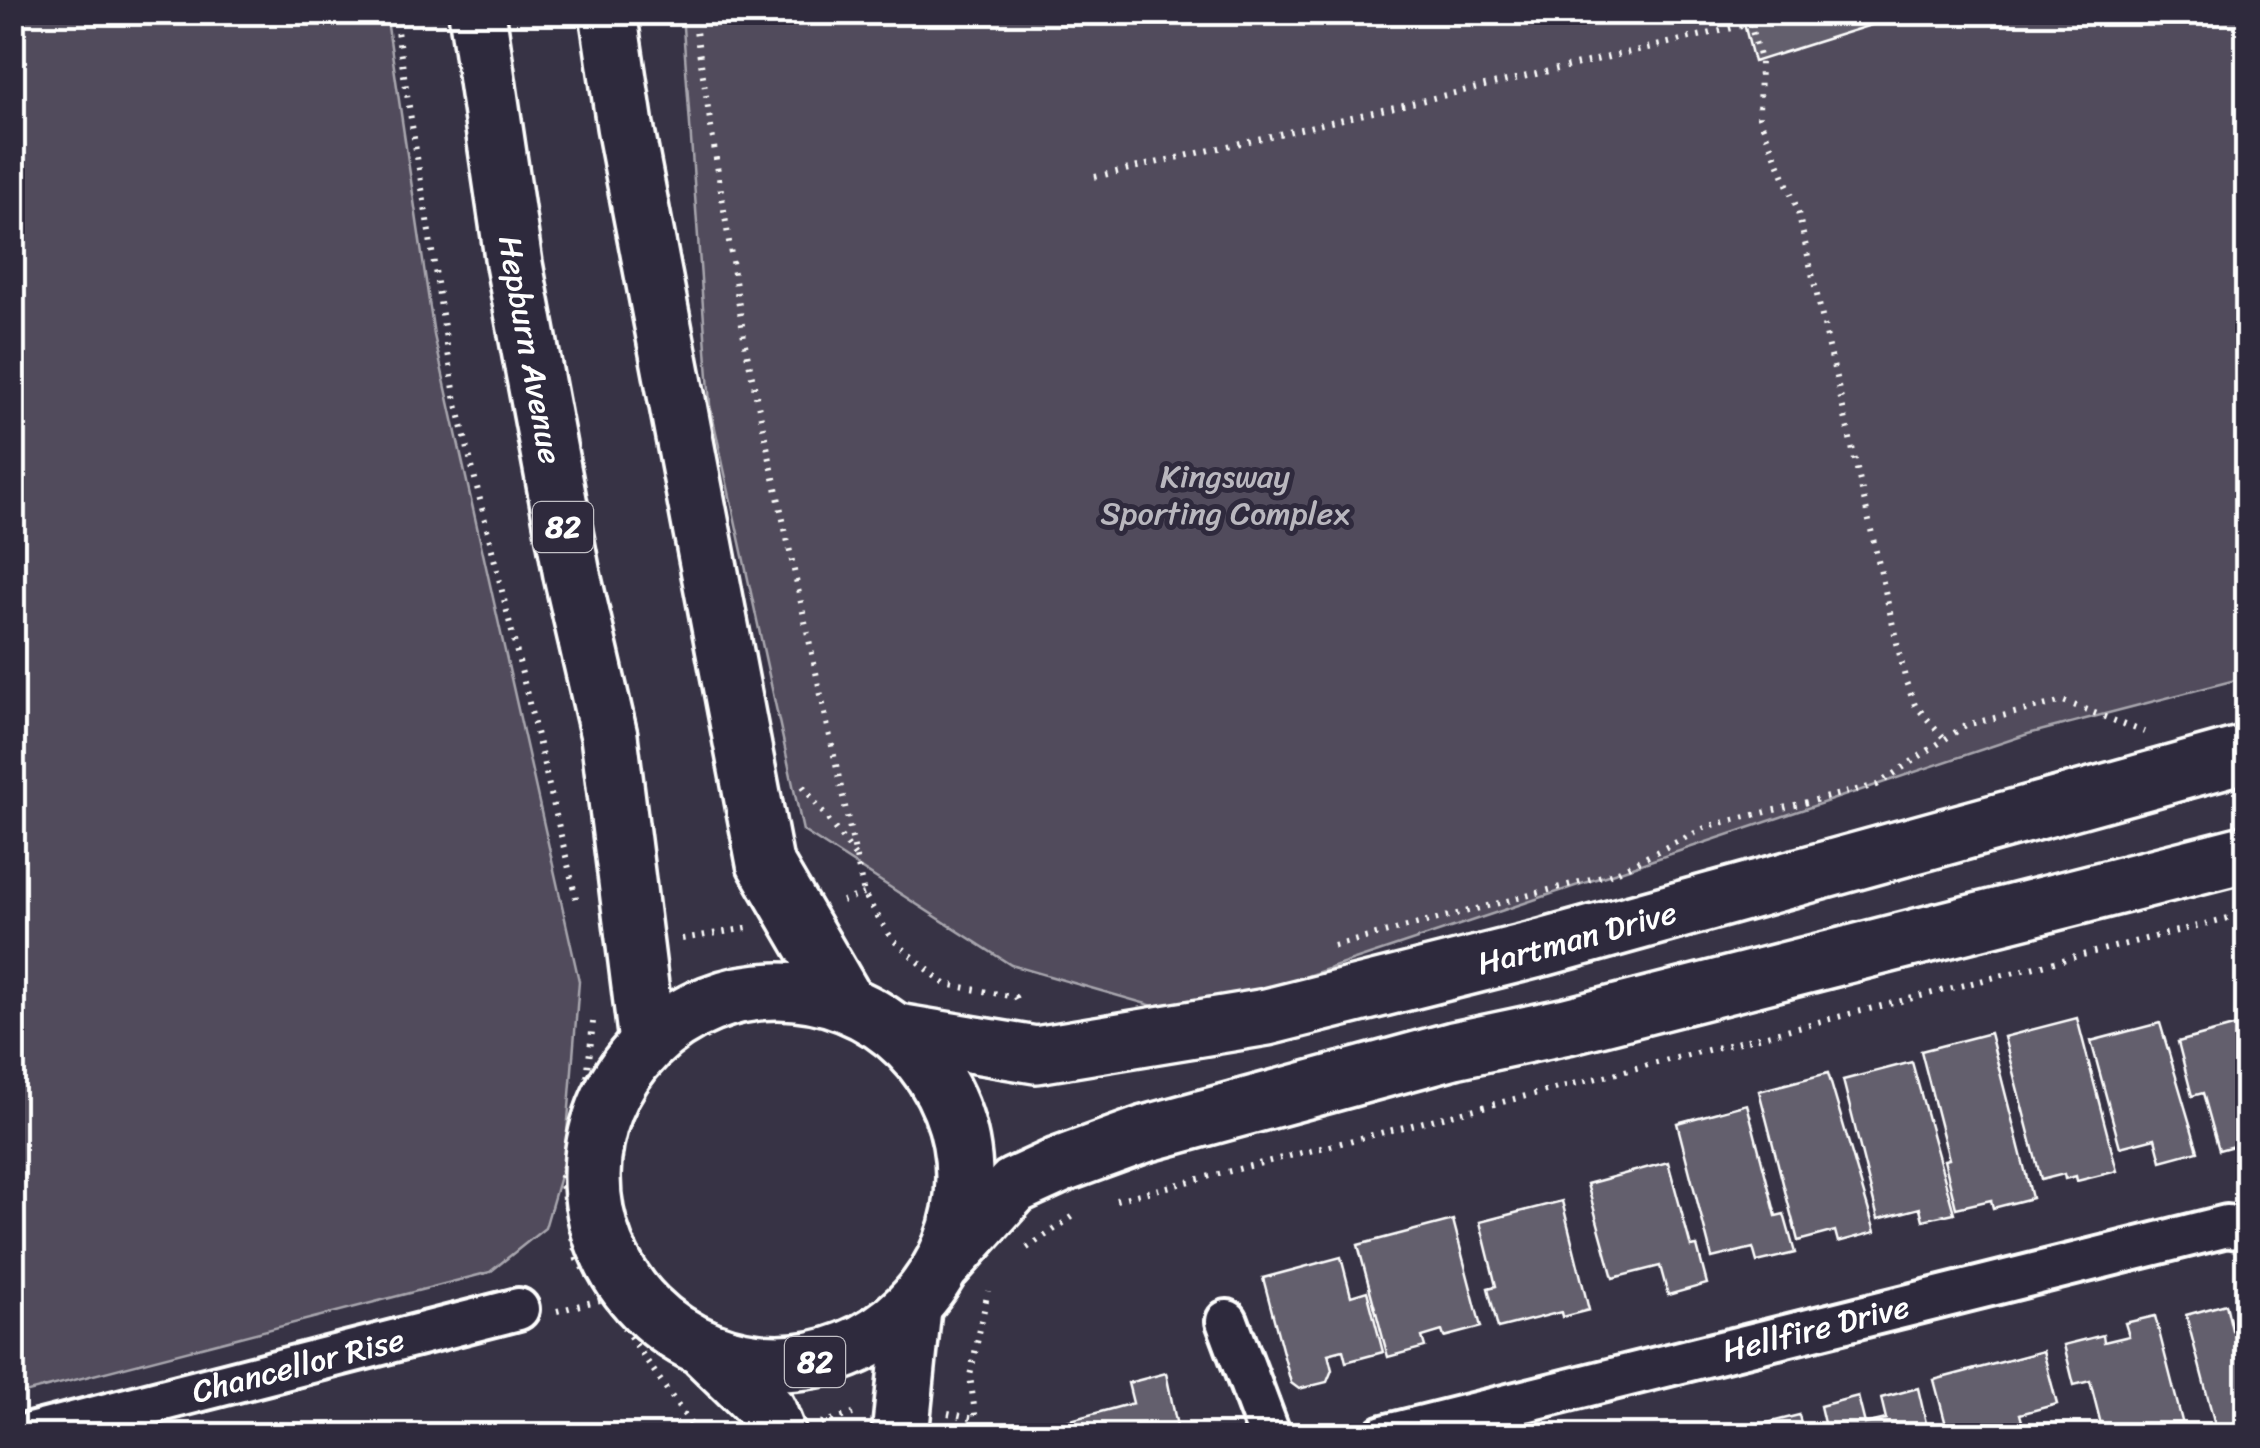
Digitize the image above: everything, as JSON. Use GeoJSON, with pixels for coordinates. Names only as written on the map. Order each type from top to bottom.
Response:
{"type":"FeatureCollection","features":[{"type":"Feature","properties":{"kind":"main road","name":"Hepburn Avenue"},"geometry":{"type":"LineString","coordinates":[[478,12],[517,284],[572,575],[609,736],[646,1042]]}},
{"type":"Feature","properties":{"kind":"main road","name":"82"},"geometry":{"type":"LineString","coordinates":[[608,12],[684,445],[765,863],[846,1002]]}},
{"type":"Feature","properties":{"kind":"main road","name":"Hartman Drive"},"geometry":{"type":"LineString","coordinates":[[897,1032],[1036,1055],[1150,1039],[1322,1003],[1542,948],[2248,753]]}},
{"type":"Feature","properties":{"kind":"main road"},"geometry":{"type":"LineString","coordinates":[[944,1264],[1014,1186],[1145,1134],[1454,1050],[1568,1026],[2248,853]]}},
{"type":"Feature","properties":{"kind":"main road","name":"82"},"geometry":{"type":"LineString","coordinates":[[704,1350],[768,1365],[818,1361],[875,1338],[913,1308],[944,1264],[962,1213],[964,1162],[944,1090],[897,1032],[846,1002],[800,990],[740,993],[688,1012],[646,1042],[607,1100],[590,1176],[608,1256],[650,1315],[704,1350],[768,1411],[778,1436]]}},
{"type":"Feature","properties":{"kind":"main road","name":"82"},"geometry":{"type":"LineString","coordinates":[[900,1436],[913,1308]]}},
{"type":"Feature","properties":{"kind":"street","name":"Hellfire Drive"},"geometry":{"type":"LineString","coordinates":[[1384,1436],[2227,1226],[2248,1230]]}},
{"type":"Feature","properties":{"kind":"street","name":"Chancellor Rise"},"geometry":{"type":"LineString","coordinates":[[22,1436],[518,1309]]}},
{"type":"Feature","properties":{"kind":"street"},"geometry":{"type":"LineString","coordinates":[[1227,1321],[1270,1436]]}},
{"type":"Feature","properties":{"kind":"path"},"geometry":{"type":"LineString","coordinates":[[394,12],[455,396],[578,905]]}},
{"type":"Feature","properties":{"kind":"path"},"geometry":{"type":"LineString","coordinates":[[693,12],[745,344],[864,894],[892,939],[944,984],[1035,1002]]}},
{"type":"Feature","properties":{"kind":"path"},"geometry":{"type":"LineString","coordinates":[[1746,12],[1760,60],[1759,117],[1797,208],[1906,682],[1915,705],[1945,739]]}},
{"type":"Feature","properties":{"kind":"path"},"geometry":{"type":"LineString","coordinates":[[1096,177],[1750,24]]}},
{"type":"Feature","properties":{"kind":"path"},"geometry":{"type":"LineString","coordinates":[[1318,951],[1388,929],[1614,873],[1709,826],[1877,785],[1966,726],[2062,702],[2155,736]]}},
{"type":"Feature","properties":{"kind":"path"},"geometry":{"type":"LineString","coordinates":[[636,941],[690,938],[795,915],[864,894]]}},
{"type":"Feature","properties":{"kind":"path"},"geometry":{"type":"LineString","coordinates":[[1105,1203],[2248,913]]}},
{"type":"Feature","properties":{"kind":"path"},"geometry":{"type":"LineString","coordinates":[[1016,997],[1036,1055]]}},
{"type":"Feature","properties":{"kind":"path"},"geometry":{"type":"LineString","coordinates":[[593,1018],[586,1088],[560,1180],[577,1260],[699,1436]]}},
{"type":"Feature","properties":{"kind":"path"},"geometry":{"type":"LineString","coordinates":[[1023,1251],[1086,1208],[1060,1165]]}},
{"type":"Feature","properties":{"kind":"path"},"geometry":{"type":"LineString","coordinates":[[977,1433],[970,1376],[988,1290],[1000,1277]]}},
{"type":"Feature","properties":{"kind":"green space"},"geometry":{"type":"Polygon","coordinates":[[[13,12],[386,13],[434,335],[579,981],[565,1159],[545,1228],[490,1272],[13,1396],[13,12]]]}},
{"type":"Feature","properties":{"kind":"green space","name":"Kingsway Sporting Complex"},"geometry":{"type":"Polygon","coordinates":[[[682,13],[2247,13],[2247,677],[2028,734],[1188,1016],[1011,965],[803,831],[710,405],[682,13]]]}},
{"type":"Feature","properties":{"kind":"building"},"geometry":{"type":"Polygon","coordinates":[[[1741,12],[1912,12],[1754,62],[1741,12]]]}},
{"type":"Feature","properties":{"kind":"building"},"geometry":{"type":"Polygon","coordinates":[[[2077,1018],[2117,1171],[2077,1181],[2076,1176],[2065,1179],[2064,1174],[2041,1180],[2004,1037],[2077,1018]]]}},
{"type":"Feature","properties":{"kind":"building"},"geometry":{"type":"Polygon","coordinates":[[[2160,1023],[2198,1151],[2161,1161],[2155,1138],[2120,1147],[2091,1041],[2160,1023]]]}},
{"type":"Feature","properties":{"kind":"building"},"geometry":{"type":"Polygon","coordinates":[[[2248,1023],[2248,1142],[2219,1150],[2203,1093],[2192,1096],[2178,1042],[2248,1023]]]}},
{"type":"Feature","properties":{"kind":"building"},"geometry":{"type":"Polygon","coordinates":[[[1990,1033],[2032,1198],[1993,1208],[1991,1200],[1956,1208],[1944,1160],[1949,1159],[1921,1051],[1990,1033]]]}},
{"type":"Feature","properties":{"kind":"building"},"geometry":{"type":"Polygon","coordinates":[[[1912,1062],[1954,1213],[1923,1220],[1920,1208],[1878,1219],[1843,1080],[1912,1062]]]}},
{"type":"Feature","properties":{"kind":"building"},"geometry":{"type":"Polygon","coordinates":[[[1828,1073],[1875,1232],[1838,1242],[1835,1231],[1798,1241],[1759,1091],[1828,1073]]]}},
{"type":"Feature","properties":{"kind":"building"},"geometry":{"type":"Polygon","coordinates":[[[1747,1104],[1776,1216],[1784,1214],[1795,1253],[1757,1262],[1753,1248],[1712,1258],[1677,1123],[1747,1104]]]}},
{"type":"Feature","properties":{"kind":"building"},"geometry":{"type":"Polygon","coordinates":[[[1668,1162],[1691,1247],[1697,1246],[1707,1284],[1668,1295],[1660,1266],[1613,1278],[1587,1184],[1668,1162]]]}},
{"type":"Feature","properties":{"kind":"building"},"geometry":{"type":"Polygon","coordinates":[[[1562,1201],[1589,1310],[1562,1317],[1561,1312],[1498,1328],[1488,1288],[1496,1286],[1480,1222],[1562,1201]]]}},
{"type":"Feature","properties":{"kind":"building"},"geometry":{"type":"Polygon","coordinates":[[[1453,1220],[1481,1327],[1444,1337],[1442,1331],[1422,1337],[1425,1347],[1388,1357],[1358,1245],[1453,1220]]]}},
{"type":"Feature","properties":{"kind":"building"},"geometry":{"type":"Polygon","coordinates":[[[1341,1257],[1351,1296],[1367,1291],[1383,1352],[1346,1362],[1343,1350],[1328,1354],[1332,1370],[1327,1382],[1299,1389],[1291,1383],[1263,1278],[1341,1257]]]}},
{"type":"Feature","properties":{"kind":"building"},"geometry":{"type":"Polygon","coordinates":[[[2226,1304],[2232,1330],[2248,1325],[2248,1432],[2235,1436],[2218,1436],[2186,1315],[2226,1304]]]}},
{"type":"Feature","properties":{"kind":"building"},"geometry":{"type":"Polygon","coordinates":[[[2155,1316],[2185,1433],[2104,1436],[2090,1381],[2074,1385],[2064,1345],[2103,1335],[2104,1342],[2129,1336],[2125,1323],[2155,1316]]]}},
{"type":"Feature","properties":{"kind":"building"},"geometry":{"type":"Polygon","coordinates":[[[2043,1351],[2057,1404],[2020,1414],[2026,1436],[1949,1436],[1934,1380],[2043,1351]]]}},
{"type":"Feature","properties":{"kind":"building"},"geometry":{"type":"Polygon","coordinates":[[[1166,1373],[1179,1436],[1067,1436],[1063,1422],[1133,1403],[1128,1383],[1166,1373]]]}},
{"type":"Feature","properties":{"kind":"building"},"geometry":{"type":"Polygon","coordinates":[[[1918,1388],[1929,1436],[1827,1436],[1820,1406],[1858,1396],[1865,1424],[1886,1419],[1881,1398],[1918,1388]]]}},
{"type":"Feature","properties":{"kind":"building"},"geometry":{"type":"Polygon","coordinates":[[[1799,1415],[1804,1436],[1716,1436],[1799,1415]]]}}]}
